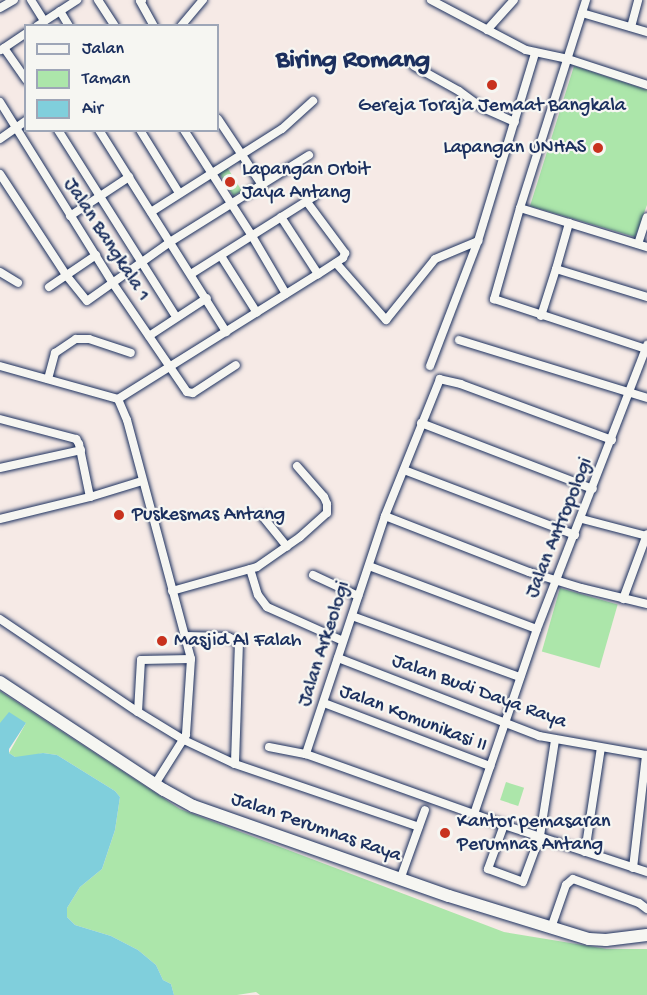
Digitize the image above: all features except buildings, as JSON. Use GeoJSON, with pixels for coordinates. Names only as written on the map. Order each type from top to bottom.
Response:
{"type":"FeatureCollection","features":[{"type":"Feature","properties":{"kind":"street"},"geometry":{"type":"LineString","coordinates":[[0,9],[14,0]]}},
{"type":"Feature","properties":{"kind":"street"},"geometry":{"type":"LineString","coordinates":[[31,0],[40,23],[76,0]]}},
{"type":"Feature","properties":{"kind":"street"},"geometry":{"type":"LineString","coordinates":[[98,0],[114,24]]}},
{"type":"Feature","properties":{"kind":"street"},"geometry":{"type":"LineString","coordinates":[[141,0],[153,24]]}},
{"type":"Feature","properties":{"kind":"street"},"geometry":{"type":"LineString","coordinates":[[183,24],[203,0]]}},
{"type":"Feature","properties":{"kind":"street"},"geometry":{"type":"LineString","coordinates":[[431,0],[535,53],[568,59],[647,85]]}},
{"type":"Feature","properties":{"kind":"street"},"geometry":{"type":"LineString","coordinates":[[487,30],[514,0]]}},
{"type":"Feature","properties":{"kind":"street"},"geometry":{"type":"LineString","coordinates":[[586,0],[520,208],[494,299],[541,316],[646,347]]}},
{"type":"Feature","properties":{"kind":"street"},"geometry":{"type":"LineString","coordinates":[[631,27],[638,0]]}},
{"type":"Feature","properties":{"kind":"street"},"geometry":{"type":"LineString","coordinates":[[60,11],[68,24]]}},
{"type":"Feature","properties":{"kind":"street"},"geometry":{"type":"LineString","coordinates":[[582,13],[647,32]]}},
{"type":"Feature","properties":{"kind":"street"},"geometry":{"type":"LineString","coordinates":[[24,34],[2,50],[24,77]]}},
{"type":"Feature","properties":{"kind":"street"},"geometry":{"type":"LineString","coordinates":[[430,366],[478,241],[535,53]]}},
{"type":"Feature","properties":{"kind":"street"},"geometry":{"type":"LineString","coordinates":[[414,66],[459,91],[481,107],[515,122]]}},
{"type":"Feature","properties":{"kind":"street"},"geometry":{"type":"LineString","coordinates":[[151,212],[282,129],[313,101]]}},
{"type":"Feature","properties":{"kind":"street","name":"Jalan Bangkala 1"},"geometry":{"type":"LineString","coordinates":[[0,102],[168,368],[190,393],[236,365]]}},
{"type":"Feature","properties":{"kind":"street"},"geometry":{"type":"LineString","coordinates":[[219,120],[262,185]]}},
{"type":"Feature","properties":{"kind":"street"},"geometry":{"type":"LineString","coordinates":[[0,139],[24,123]]}},
{"type":"Feature","properties":{"kind":"street"},"geometry":{"type":"LineString","coordinates":[[59,132],[176,317]]}},
{"type":"Feature","properties":{"kind":"street"},"geometry":{"type":"LineString","coordinates":[[100,132],[207,298],[226,332]]}},
{"type":"Feature","properties":{"kind":"street"},"geometry":{"type":"LineString","coordinates":[[142,132],[179,194]]}},
{"type":"Feature","properties":{"kind":"street"},"geometry":{"type":"LineString","coordinates":[[185,132],[286,294]]}},
{"type":"Feature","properties":{"kind":"street"},"geometry":{"type":"LineString","coordinates":[[0,174],[66,275],[87,301],[170,242],[309,155]]}},
{"type":"Feature","properties":{"kind":"street"},"geometry":{"type":"LineString","coordinates":[[70,216],[129,177]]}},
{"type":"Feature","properties":{"kind":"street"},"geometry":{"type":"LineString","coordinates":[[191,274],[315,196]]}},
{"type":"Feature","properties":{"kind":"street"},"geometry":{"type":"LineString","coordinates":[[0,366],[118,399],[343,258],[345,253],[307,202]]}},
{"type":"Feature","properties":{"kind":"street"},"geometry":{"type":"LineString","coordinates":[[520,208],[643,246],[647,217]]}},
{"type":"Feature","properties":{"kind":"street"},"geometry":{"type":"LineString","coordinates":[[281,217],[318,274]]}},
{"type":"Feature","properties":{"kind":"street"},"geometry":{"type":"LineString","coordinates":[[541,316],[569,223]]}},
{"type":"Feature","properties":{"kind":"street"},"geometry":{"type":"LineString","coordinates":[[336,263],[386,320],[435,259],[478,241]]}},
{"type":"Feature","properties":{"kind":"street"},"geometry":{"type":"LineString","coordinates":[[49,287],[96,255]]}},
{"type":"Feature","properties":{"kind":"street"},"geometry":{"type":"LineString","coordinates":[[221,256],[257,313]]}},
{"type":"Feature","properties":{"kind":"street"},"geometry":{"type":"LineString","coordinates":[[556,269],[647,297]]}},
{"type":"Feature","properties":{"kind":"street"},"geometry":{"type":"LineString","coordinates":[[0,272],[18,283]]}},
{"type":"Feature","properties":{"kind":"street"},"geometry":{"type":"LineString","coordinates":[[149,336],[207,298]]}},
{"type":"Feature","properties":{"kind":"street"},"geometry":{"type":"LineString","coordinates":[[48,379],[55,353],[76,339],[89,339],[131,353]]}},
{"type":"Feature","properties":{"kind":"street"},"geometry":{"type":"LineString","coordinates":[[459,340],[647,398]]}},
{"type":"Feature","properties":{"kind":"street","name":"Jalan Antropologi"},"geometry":{"type":"LineString","coordinates":[[474,814],[537,629],[582,519],[646,347]]}},
{"type":"Feature","properties":{"kind":"street","name":"Jalan Arkeologi"},"geometry":{"type":"LineString","coordinates":[[306,754],[385,516],[440,380],[461,384],[612,440]]}},
{"type":"Feature","properties":{"kind":"street"},"geometry":{"type":"LineString","coordinates":[[118,399],[127,420],[191,659],[184,740],[155,784]]}},
{"type":"Feature","properties":{"kind":"street"},"geometry":{"type":"LineString","coordinates":[[0,419],[74,438],[81,450],[90,497]]}},
{"type":"Feature","properties":{"kind":"street"},"geometry":{"type":"LineString","coordinates":[[421,423],[593,489]]}},
{"type":"Feature","properties":{"kind":"street"},"geometry":{"type":"LineString","coordinates":[[1,466],[81,450]]}},
{"type":"Feature","properties":{"kind":"street"},"geometry":{"type":"LineString","coordinates":[[172,591],[250,569],[287,547],[327,513],[324,497],[297,466]]}},
{"type":"Feature","properties":{"kind":"street"},"geometry":{"type":"LineString","coordinates":[[404,470],[575,534]]}},
{"type":"Feature","properties":{"kind":"street"},"geometry":{"type":"LineString","coordinates":[[0,519],[90,497],[142,481]]}},
{"type":"Feature","properties":{"kind":"street"},"geometry":{"type":"LineString","coordinates":[[385,516],[557,580],[647,603]]}},
{"type":"Feature","properties":{"kind":"street"},"geometry":{"type":"LineString","coordinates":[[263,517],[287,547]]}},
{"type":"Feature","properties":{"kind":"street"},"geometry":{"type":"LineString","coordinates":[[582,519],[647,535],[623,598]]}},
{"type":"Feature","properties":{"kind":"street"},"geometry":{"type":"LineString","coordinates":[[369,566],[537,629]]}},
{"type":"Feature","properties":{"kind":"street"},"geometry":{"type":"LineString","coordinates":[[250,569],[258,595],[267,607],[343,641]]}},
{"type":"Feature","properties":{"kind":"street"},"geometry":{"type":"LineString","coordinates":[[313,575],[358,596]]}},
{"type":"Feature","properties":{"kind":"street"},"geometry":{"type":"LineString","coordinates":[[352,616],[520,677]]}},
{"type":"Feature","properties":{"kind":"street"},"geometry":{"type":"LineString","coordinates":[[0,619],[138,712],[184,740],[236,764],[420,827]]}},
{"type":"Feature","properties":{"kind":"street"},"geometry":{"type":"LineString","coordinates":[[186,636],[228,637],[239,642],[236,764]]}},
{"type":"Feature","properties":{"kind":"street","name":"Jalan Budi Daya Raya"},"geometry":{"type":"LineString","coordinates":[[338,658],[555,740],[647,755]]}},
{"type":"Feature","properties":{"kind":"street"},"geometry":{"type":"LineString","coordinates":[[138,712],[141,660],[191,659]]}},
{"type":"Feature","properties":{"kind":"street","name":"Jalan Perumnas Raya"},"geometry":{"type":"LineString","coordinates":[[0,682],[155,784],[193,806],[401,878],[589,939],[606,940],[647,935]]}},
{"type":"Feature","properties":{"kind":"street","name":"Jalan Komunikasi II"},"geometry":{"type":"LineString","coordinates":[[324,703],[490,766]]}},
{"type":"Feature","properties":{"kind":"street"},"geometry":{"type":"LineString","coordinates":[[504,825],[488,865],[490,872],[524,882],[540,836],[555,740]]}},
{"type":"Feature","properties":{"kind":"street"},"geometry":{"type":"LineString","coordinates":[[269,747],[306,754],[504,825],[647,872]]}},
{"type":"Feature","properties":{"kind":"street"},"geometry":{"type":"LineString","coordinates":[[585,852],[601,748]]}},
{"type":"Feature","properties":{"kind":"street"},"geometry":{"type":"LineString","coordinates":[[633,868],[647,755]]}},
{"type":"Feature","properties":{"kind":"street"},"geometry":{"type":"LineString","coordinates":[[401,878],[425,810]]}},
{"type":"Feature","properties":{"kind":"street"},"geometry":{"type":"LineString","coordinates":[[551,928],[566,885],[573,879],[639,903],[647,909]]}},
{"type":"Feature","properties":{"kind":"green space","name":"Lapangan UNHAS"},"geometry":{"type":"Polygon","coordinates":[[[574,66],[647,90],[647,205],[635,237],[530,206],[574,66]]]}},
{"type":"Feature","properties":{"kind":"green space","name":"Lapangan Orbit Jaya Antang"},"geometry":{"type":"Polygon","coordinates":[[[227,167],[242,191],[233,196],[219,172],[227,167]]]}},
{"type":"Feature","properties":{"kind":"green space"},"geometry":{"type":"Polygon","coordinates":[[[560,588],[618,605],[599,668],[542,651],[560,588]]]}},
{"type":"Feature","properties":{"kind":"green space"},"geometry":{"type":"Polygon","coordinates":[[[0,691],[180,809],[504,932],[607,949],[647,949],[647,995],[260,995],[256,992],[237,995],[174,995],[171,984],[163,980],[156,965],[138,950],[111,936],[75,925],[67,917],[67,908],[80,887],[102,869],[115,830],[120,797],[115,791],[57,755],[43,753],[22,758],[9,753],[26,723],[0,723],[0,691]]]}},
{"type":"Feature","properties":{"kind":"green space"},"geometry":{"type":"Polygon","coordinates":[[[506,782],[524,788],[518,806],[500,800],[506,782]]]}},
{"type":"Feature","properties":{"kind":"water"},"geometry":{"type":"Polygon","coordinates":[[[9,712],[26,723],[9,749],[9,753],[15,757],[43,753],[57,755],[115,791],[120,797],[115,830],[102,869],[80,887],[67,908],[67,917],[75,925],[111,936],[138,950],[156,965],[163,980],[171,984],[174,995],[0,995],[0,723],[9,712]]]}},
{"type":"Feature","properties":{"kind":"place","name":"Gereja Toraja Jemaat Bangkala"},"geometry":{"type":"Point","coordinates":[492,85]}},
{"type":"Feature","properties":{"kind":"place","name":"Lapangan UNHAS"},"geometry":{"type":"Point","coordinates":[598,148]}},
{"type":"Feature","properties":{"kind":"place","name":"Lapangan Orbit Jaya Antang"},"geometry":{"type":"Point","coordinates":[230,182]}},
{"type":"Feature","properties":{"kind":"place","name":"Puskesmas Antang"},"geometry":{"type":"Point","coordinates":[119,515]}},
{"type":"Feature","properties":{"kind":"place","name":"Masjid Al Falah"},"geometry":{"type":"Point","coordinates":[162,641]}},
{"type":"Feature","properties":{"kind":"place","name":"Kantor pemasaran Perumnas Antang"},"geometry":{"type":"Point","coordinates":[445,833]}},
{"type":"Feature","properties":{"kind":"district","name":"Biring Romang"},"geometry":{"type":"Point","coordinates":[353,62]}}]}
